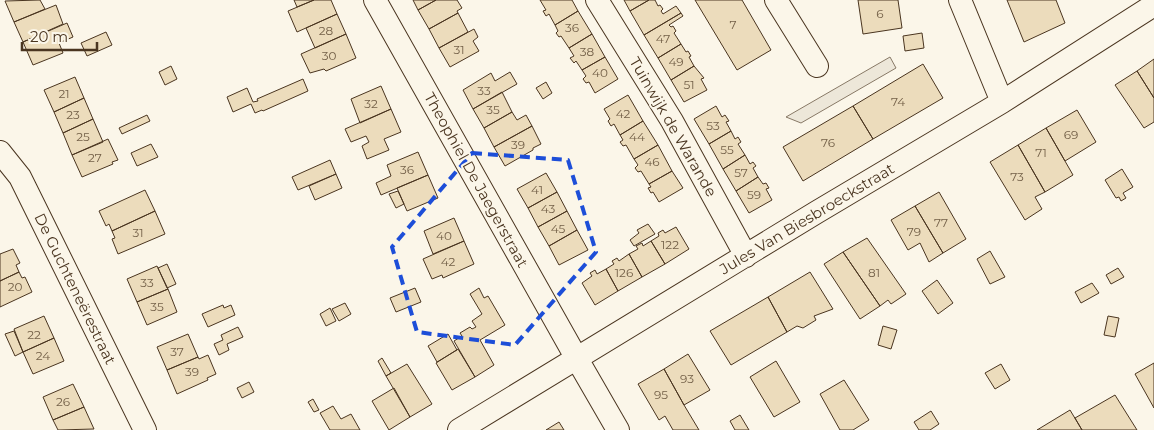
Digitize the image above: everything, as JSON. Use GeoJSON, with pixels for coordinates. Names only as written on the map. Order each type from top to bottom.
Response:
{"type":"FeatureCollection","features":[{"type":"Feature","properties":{"kind":"street","name":"Theophiel De Jaegerstraat"},"geometry":{"type":"LineString","coordinates":[[375,0],[618,430]]}},
{"type":"Feature","properties":{"kind":"street","name":"Tuinwijk de Warande"},"geometry":{"type":"LineString","coordinates":[[597,0],[672,121],[746,256]]}},
{"type":"Feature","properties":{"kind":"street"},"geometry":{"type":"LineString","coordinates":[[776,0],[817,66]]}},
{"type":"Feature","properties":{"kind":"street"},"geometry":{"type":"LineString","coordinates":[[960,0],[1002,102]]}},
{"type":"Feature","properties":{"kind":"street","name":"Jules Van Biesbroeckstraat"},"geometry":{"type":"LineString","coordinates":[[459,430],[1002,102],[1154,5]]}},
{"type":"Feature","properties":{"kind":"street","name":"De Guchteneërestraat"},"geometry":{"type":"LineString","coordinates":[[0,152],[20,178],[145,430]]}},
{"type":"Feature","properties":{"kind":"highlighted area"},"geometry":{"type":"Polygon","coordinates":[[[472,153],[568,160],[596,252],[515,345],[417,332],[392,247],[472,153]]]}},
{"type":"Feature","properties":{"kind":"shaded area"},"geometry":{"type":"Polygon","coordinates":[[[890,57],[896,68],[801,123],[786,117],[890,57]]]}},
{"type":"Feature","properties":{"kind":"building"},"geometry":{"type":"Polygon","coordinates":[[[40,0],[45,9],[14,22],[5,1],[40,0]]]}},
{"type":"Feature","properties":{"kind":"building"},"geometry":{"type":"Polygon","coordinates":[[[294,0],[314,0],[297,7],[294,0]]]}},
{"type":"Feature","properties":{"kind":"building"},"geometry":{"type":"Polygon","coordinates":[[[314,0],[331,0],[337,14],[297,32],[288,11],[314,0]]]}},
{"type":"Feature","properties":{"kind":"building"},"geometry":{"type":"Polygon","coordinates":[[[413,0],[436,0],[418,10],[413,0]]]}},
{"type":"Feature","properties":{"kind":"building"},"geometry":{"type":"Polygon","coordinates":[[[436,0],[457,0],[462,8],[457,11],[458,13],[429,29],[418,10],[436,0]]]}},
{"type":"Feature","properties":{"kind":"building"},"geometry":{"type":"Polygon","coordinates":[[[540,0],[572,0],[578,11],[555,25],[549,14],[546,16],[543,11],[546,10],[540,0]]]}},
{"type":"Feature","properties":{"kind":"building"},"geometry":{"type":"Polygon","coordinates":[[[624,0],[649,0],[630,11],[624,0]]]}},
{"type":"Feature","properties":{"kind":"building"},"geometry":{"type":"Polygon","coordinates":[[[649,0],[655,0],[658,6],[660,5],[663,9],[661,11],[663,14],[676,6],[681,13],[644,35],[630,11],[649,0]]]}},
{"type":"Feature","properties":{"kind":"building"},"geometry":{"type":"Polygon","coordinates":[[[695,0],[742,0],[771,50],[737,70],[695,0]]]}},
{"type":"Feature","properties":{"kind":"building"},"geometry":{"type":"Polygon","coordinates":[[[858,0],[898,0],[902,28],[863,34],[858,0]]]}},
{"type":"Feature","properties":{"kind":"building"},"geometry":{"type":"Polygon","coordinates":[[[1007,0],[1056,0],[1065,23],[1024,42],[1007,0]]]}},
{"type":"Feature","properties":{"kind":"building"},"geometry":{"type":"Polygon","coordinates":[[[56,5],[63,24],[23,42],[14,22],[56,5]]]}},
{"type":"Feature","properties":{"kind":"building"},"geometry":{"type":"Polygon","coordinates":[[[578,11],[592,34],[569,48],[561,36],[559,37],[556,33],[558,31],[555,25],[578,11]]]}},
{"type":"Feature","properties":{"kind":"building"},"geometry":{"type":"Polygon","coordinates":[[[458,13],[468,32],[439,48],[429,29],[458,13]]]}},
{"type":"Feature","properties":{"kind":"building"},"geometry":{"type":"Polygon","coordinates":[[[681,13],[683,16],[669,25],[673,26],[676,31],[674,33],[681,44],[658,58],[644,35],[681,13]]]}},
{"type":"Feature","properties":{"kind":"building"},"geometry":{"type":"Polygon","coordinates":[[[337,14],[346,34],[315,48],[306,28],[337,14]]]}},
{"type":"Feature","properties":{"kind":"building"},"geometry":{"type":"Polygon","coordinates":[[[67,23],[73,37],[59,43],[63,53],[33,65],[23,42],[67,23]]]}},
{"type":"Feature","properties":{"kind":"building"},"geometry":{"type":"Polygon","coordinates":[[[474,29],[478,37],[473,41],[479,51],[450,67],[439,48],[474,29]]]}},
{"type":"Feature","properties":{"kind":"building"},"geometry":{"type":"Polygon","coordinates":[[[106,32],[112,45],[87,56],[81,43],[106,32]]]}},
{"type":"Feature","properties":{"kind":"building"},"geometry":{"type":"Polygon","coordinates":[[[922,33],[924,48],[905,51],[903,36],[922,33]]]}},
{"type":"Feature","properties":{"kind":"building"},"geometry":{"type":"Polygon","coordinates":[[[346,34],[356,58],[326,71],[324,69],[310,73],[301,54],[346,34]]]}},
{"type":"Feature","properties":{"kind":"building"},"geometry":{"type":"Polygon","coordinates":[[[592,34],[605,57],[582,70],[576,61],[574,63],[570,58],[574,56],[569,48],[592,34]]]}},
{"type":"Feature","properties":{"kind":"building"},"geometry":{"type":"Polygon","coordinates":[[[681,44],[691,56],[689,57],[694,66],[671,80],[658,58],[681,44]]]}},
{"type":"Feature","properties":{"kind":"building"},"geometry":{"type":"Polygon","coordinates":[[[605,57],[618,79],[595,93],[589,82],[586,83],[583,79],[586,76],[582,70],[605,57]]]}},
{"type":"Feature","properties":{"kind":"building"},"geometry":{"type":"Polygon","coordinates":[[[1154,59],[1154,98],[1137,71],[1154,59]]]}},
{"type":"Feature","properties":{"kind":"building"},"geometry":{"type":"Polygon","coordinates":[[[923,64],[943,98],[873,139],[853,106],[923,64]]]}},
{"type":"Feature","properties":{"kind":"building"},"geometry":{"type":"Polygon","coordinates":[[[171,66],[177,79],[165,85],[159,72],[171,66]]]}},
{"type":"Feature","properties":{"kind":"building"},"geometry":{"type":"Polygon","coordinates":[[[694,66],[704,78],[701,79],[707,90],[684,102],[671,80],[694,66]]]}},
{"type":"Feature","properties":{"kind":"building"},"geometry":{"type":"Polygon","coordinates":[[[1137,71],[1154,98],[1154,122],[1144,128],[1115,85],[1137,71]]]}},
{"type":"Feature","properties":{"kind":"building"},"geometry":{"type":"Polygon","coordinates":[[[510,72],[517,84],[473,109],[463,90],[491,73],[495,81],[510,72]]]}},
{"type":"Feature","properties":{"kind":"building"},"geometry":{"type":"Polygon","coordinates":[[[75,77],[84,98],[54,112],[44,90],[75,77]]]}},
{"type":"Feature","properties":{"kind":"building"},"geometry":{"type":"Polygon","coordinates":[[[303,79],[308,91],[255,113],[251,104],[233,112],[227,97],[247,88],[253,102],[258,101],[257,99],[303,79]]]}},
{"type":"Feature","properties":{"kind":"building"},"geometry":{"type":"Polygon","coordinates":[[[546,82],[552,93],[543,99],[536,88],[546,82]]]}},
{"type":"Feature","properties":{"kind":"building"},"geometry":{"type":"Polygon","coordinates":[[[381,86],[391,109],[360,123],[351,99],[381,86]]]}},
{"type":"Feature","properties":{"kind":"building"},"geometry":{"type":"Polygon","coordinates":[[[502,92],[512,112],[484,128],[473,109],[502,92]]]}},
{"type":"Feature","properties":{"kind":"building"},"geometry":{"type":"Polygon","coordinates":[[[628,95],[643,121],[620,135],[614,124],[611,126],[608,121],[610,119],[604,109],[628,95]]]}},
{"type":"Feature","properties":{"kind":"building"},"geometry":{"type":"Polygon","coordinates":[[[84,98],[93,119],[63,133],[54,112],[84,98]]]}},
{"type":"Feature","properties":{"kind":"building"},"geometry":{"type":"Polygon","coordinates":[[[716,106],[722,117],[725,115],[729,121],[726,122],[731,131],[709,144],[694,119],[716,106]]]}},
{"type":"Feature","properties":{"kind":"building"},"geometry":{"type":"Polygon","coordinates":[[[853,106],[873,139],[803,181],[783,147],[853,106]]]}},
{"type":"Feature","properties":{"kind":"building"},"geometry":{"type":"Polygon","coordinates":[[[391,109],[401,132],[384,139],[389,150],[367,159],[362,146],[369,142],[366,136],[351,142],[345,129],[391,109]]]}},
{"type":"Feature","properties":{"kind":"building"},"geometry":{"type":"Polygon","coordinates":[[[1077,110],[1096,142],[1065,161],[1046,128],[1077,110]]]}},
{"type":"Feature","properties":{"kind":"building"},"geometry":{"type":"Polygon","coordinates":[[[512,112],[517,120],[526,115],[532,126],[494,147],[484,128],[512,112]]]}},
{"type":"Feature","properties":{"kind":"building"},"geometry":{"type":"Polygon","coordinates":[[[147,115],[150,121],[122,134],[119,128],[147,115]]]}},
{"type":"Feature","properties":{"kind":"building"},"geometry":{"type":"Polygon","coordinates":[[[93,119],[103,142],[72,155],[63,133],[93,119]]]}},
{"type":"Feature","properties":{"kind":"building"},"geometry":{"type":"Polygon","coordinates":[[[643,121],[658,145],[634,159],[626,145],[623,146],[620,142],[623,140],[620,135],[643,121]]]}},
{"type":"Feature","properties":{"kind":"building"},"geometry":{"type":"Polygon","coordinates":[[[532,126],[541,144],[505,166],[494,147],[532,126]]]}},
{"type":"Feature","properties":{"kind":"building"},"geometry":{"type":"Polygon","coordinates":[[[1046,128],[1073,175],[1045,192],[1018,145],[1046,128]]]}},
{"type":"Feature","properties":{"kind":"building"},"geometry":{"type":"Polygon","coordinates":[[[731,131],[735,139],[738,137],[741,142],[738,144],[745,155],[723,169],[709,144],[731,131]]]}},
{"type":"Feature","properties":{"kind":"building"},"geometry":{"type":"Polygon","coordinates":[[[108,139],[118,160],[82,177],[72,155],[108,139]]]}},
{"type":"Feature","properties":{"kind":"building"},"geometry":{"type":"Polygon","coordinates":[[[151,144],[158,157],[137,166],[131,153],[151,144]]]}},
{"type":"Feature","properties":{"kind":"building"},"geometry":{"type":"Polygon","coordinates":[[[658,145],[672,171],[649,184],[641,171],[638,172],[635,168],[638,165],[634,159],[658,145]]]}},
{"type":"Feature","properties":{"kind":"building"},"geometry":{"type":"Polygon","coordinates":[[[1018,145],[1045,192],[1035,197],[1042,209],[1025,220],[990,162],[1018,145]]]}},
{"type":"Feature","properties":{"kind":"building"},"geometry":{"type":"Polygon","coordinates":[[[418,152],[428,175],[381,195],[376,183],[391,176],[387,165],[418,152]]]}},
{"type":"Feature","properties":{"kind":"building"},"geometry":{"type":"Polygon","coordinates":[[[745,155],[750,164],[753,162],[756,166],[753,168],[758,177],[736,191],[723,169],[745,155]]]}},
{"type":"Feature","properties":{"kind":"building"},"geometry":{"type":"Polygon","coordinates":[[[330,160],[336,174],[298,190],[292,177],[330,160]]]}},
{"type":"Feature","properties":{"kind":"building"},"geometry":{"type":"Polygon","coordinates":[[[1122,169],[1133,187],[1123,193],[1126,198],[1121,201],[1119,197],[1116,198],[1105,180],[1122,169]]]}},
{"type":"Feature","properties":{"kind":"building"},"geometry":{"type":"Polygon","coordinates":[[[672,171],[683,188],[659,202],[648,188],[651,187],[649,184],[672,171]]]}},
{"type":"Feature","properties":{"kind":"building"},"geometry":{"type":"Polygon","coordinates":[[[546,173],[557,192],[528,208],[517,189],[546,173]]]}},
{"type":"Feature","properties":{"kind":"building"},"geometry":{"type":"Polygon","coordinates":[[[336,174],[342,188],[315,200],[309,186],[336,174]]]}},
{"type":"Feature","properties":{"kind":"building"},"geometry":{"type":"Polygon","coordinates":[[[428,175],[438,198],[407,211],[397,188],[428,175]]]}},
{"type":"Feature","properties":{"kind":"building"},"geometry":{"type":"Polygon","coordinates":[[[758,177],[763,184],[766,183],[769,188],[766,189],[772,200],[749,213],[736,191],[758,177]]]}},
{"type":"Feature","properties":{"kind":"building"},"geometry":{"type":"Polygon","coordinates":[[[145,190],[155,211],[112,231],[109,224],[106,226],[99,211],[145,190]]]}},
{"type":"Feature","properties":{"kind":"building"},"geometry":{"type":"Polygon","coordinates":[[[398,191],[404,204],[396,208],[389,194],[398,191]]]}},
{"type":"Feature","properties":{"kind":"building"},"geometry":{"type":"Polygon","coordinates":[[[557,192],[567,211],[538,227],[528,208],[557,192]]]}},
{"type":"Feature","properties":{"kind":"building"},"geometry":{"type":"Polygon","coordinates":[[[939,192],[966,239],[943,253],[915,206],[939,192]]]}},
{"type":"Feature","properties":{"kind":"building"},"geometry":{"type":"Polygon","coordinates":[[[915,206],[943,253],[929,262],[920,243],[908,250],[891,220],[915,206]]]}},
{"type":"Feature","properties":{"kind":"building"},"geometry":{"type":"Polygon","coordinates":[[[155,211],[165,234],[118,254],[112,239],[115,238],[112,231],[155,211]]]}},
{"type":"Feature","properties":{"kind":"building"},"geometry":{"type":"Polygon","coordinates":[[[567,211],[577,230],[549,246],[538,227],[567,211]]]}},
{"type":"Feature","properties":{"kind":"building"},"geometry":{"type":"Polygon","coordinates":[[[454,218],[464,241],[433,254],[424,231],[454,218]]]}},
{"type":"Feature","properties":{"kind":"building"},"geometry":{"type":"Polygon","coordinates":[[[648,224],[655,234],[634,246],[630,240],[639,233],[637,230],[648,224]]]}},
{"type":"Feature","properties":{"kind":"building"},"geometry":{"type":"Polygon","coordinates":[[[676,227],[689,249],[665,264],[651,241],[659,236],[658,233],[663,230],[665,233],[676,227]]]}},
{"type":"Feature","properties":{"kind":"building"},"geometry":{"type":"Polygon","coordinates":[[[577,230],[588,250],[559,265],[549,246],[577,230]]]}},
{"type":"Feature","properties":{"kind":"building"},"geometry":{"type":"Polygon","coordinates":[[[867,238],[906,294],[891,304],[888,300],[880,306],[843,252],[867,238]]]}},
{"type":"Feature","properties":{"kind":"building"},"geometry":{"type":"Polygon","coordinates":[[[464,241],[474,264],[443,278],[442,275],[432,279],[423,259],[464,241]]]}},
{"type":"Feature","properties":{"kind":"building"},"geometry":{"type":"Polygon","coordinates":[[[651,241],[665,264],[642,277],[629,254],[638,249],[636,246],[642,243],[643,246],[651,241]]]}},
{"type":"Feature","properties":{"kind":"building"},"geometry":{"type":"Polygon","coordinates":[[[13,249],[20,263],[16,265],[19,272],[0,281],[0,254],[13,249]]]}},
{"type":"Feature","properties":{"kind":"building"},"geometry":{"type":"Polygon","coordinates":[[[990,251],[1005,277],[990,284],[977,259],[990,251]]]}},
{"type":"Feature","properties":{"kind":"building"},"geometry":{"type":"Polygon","coordinates":[[[843,252],[880,306],[860,319],[824,264],[843,252]]]}},
{"type":"Feature","properties":{"kind":"building"},"geometry":{"type":"Polygon","coordinates":[[[629,254],[642,277],[618,291],[606,269],[614,264],[612,261],[617,258],[619,261],[629,254]]]}},
{"type":"Feature","properties":{"kind":"building"},"geometry":{"type":"Polygon","coordinates":[[[167,264],[176,284],[167,288],[158,268],[167,264]]]}},
{"type":"Feature","properties":{"kind":"building"},"geometry":{"type":"Polygon","coordinates":[[[157,266],[168,289],[137,302],[127,279],[157,266]]]}},
{"type":"Feature","properties":{"kind":"building"},"geometry":{"type":"Polygon","coordinates":[[[1118,268],[1124,277],[1111,284],[1106,275],[1118,268]]]}},
{"type":"Feature","properties":{"kind":"building"},"geometry":{"type":"Polygon","coordinates":[[[606,269],[618,291],[595,305],[582,283],[592,276],[590,273],[595,270],[597,274],[606,269]]]}},
{"type":"Feature","properties":{"kind":"building"},"geometry":{"type":"Polygon","coordinates":[[[19,272],[22,278],[25,277],[32,292],[0,307],[0,281],[19,272]]]}},
{"type":"Feature","properties":{"kind":"building"},"geometry":{"type":"Polygon","coordinates":[[[810,272],[833,309],[814,316],[816,320],[803,328],[797,326],[787,332],[768,297],[810,272]]]}},
{"type":"Feature","properties":{"kind":"building"},"geometry":{"type":"Polygon","coordinates":[[[937,280],[953,303],[938,314],[922,291],[937,280]]]}},
{"type":"Feature","properties":{"kind":"building"},"geometry":{"type":"Polygon","coordinates":[[[1092,283],[1099,293],[1081,303],[1075,292],[1092,283]]]}},
{"type":"Feature","properties":{"kind":"building"},"geometry":{"type":"Polygon","coordinates":[[[415,288],[421,302],[396,312],[390,298],[415,288]]]}},
{"type":"Feature","properties":{"kind":"building"},"geometry":{"type":"Polygon","coordinates":[[[479,288],[484,298],[488,296],[505,325],[480,340],[494,365],[475,377],[454,341],[462,336],[460,333],[470,327],[472,329],[476,327],[472,321],[482,314],[470,294],[479,288]]]}},
{"type":"Feature","properties":{"kind":"building"},"geometry":{"type":"Polygon","coordinates":[[[168,289],[177,312],[147,325],[137,302],[168,289]]]}},
{"type":"Feature","properties":{"kind":"building"},"geometry":{"type":"Polygon","coordinates":[[[768,297],[787,332],[731,365],[710,331],[768,297]]]}},
{"type":"Feature","properties":{"kind":"building"},"geometry":{"type":"Polygon","coordinates":[[[345,303],[351,314],[339,321],[332,309],[345,303]]]}},
{"type":"Feature","properties":{"kind":"building"},"geometry":{"type":"Polygon","coordinates":[[[223,305],[224,308],[231,305],[235,315],[208,327],[202,314],[223,305]]]}},
{"type":"Feature","properties":{"kind":"building"},"geometry":{"type":"Polygon","coordinates":[[[330,308],[336,321],[326,326],[320,314],[330,308]]]}},
{"type":"Feature","properties":{"kind":"building"},"geometry":{"type":"Polygon","coordinates":[[[44,316],[54,338],[23,352],[14,329],[44,316]]]}},
{"type":"Feature","properties":{"kind":"building"},"geometry":{"type":"Polygon","coordinates":[[[1108,316],[1119,318],[1115,337],[1104,335],[1108,316]]]}},
{"type":"Feature","properties":{"kind":"building"},"geometry":{"type":"Polygon","coordinates":[[[883,326],[897,330],[891,349],[878,345],[883,326]]]}},
{"type":"Feature","properties":{"kind":"building"},"geometry":{"type":"Polygon","coordinates":[[[238,327],[243,337],[227,344],[229,350],[219,355],[214,344],[223,340],[221,335],[238,327]]]}},
{"type":"Feature","properties":{"kind":"building"},"geometry":{"type":"Polygon","coordinates":[[[14,331],[23,352],[15,356],[5,334],[14,331]]]}},
{"type":"Feature","properties":{"kind":"building"},"geometry":{"type":"Polygon","coordinates":[[[188,334],[198,357],[167,370],[157,347],[188,334]]]}},
{"type":"Feature","properties":{"kind":"building"},"geometry":{"type":"Polygon","coordinates":[[[448,334],[457,350],[437,362],[428,346],[448,334]]]}},
{"type":"Feature","properties":{"kind":"building"},"geometry":{"type":"Polygon","coordinates":[[[54,338],[64,361],[33,374],[23,352],[54,338]]]}},
{"type":"Feature","properties":{"kind":"building"},"geometry":{"type":"Polygon","coordinates":[[[458,349],[475,377],[452,390],[436,363],[458,349]]]}},
{"type":"Feature","properties":{"kind":"building"},"geometry":{"type":"Polygon","coordinates":[[[688,354],[710,390],[684,405],[664,369],[688,354]]]}},
{"type":"Feature","properties":{"kind":"building"},"geometry":{"type":"Polygon","coordinates":[[[208,355],[216,374],[207,378],[208,380],[177,394],[167,370],[198,357],[199,359],[208,355]]]}},
{"type":"Feature","properties":{"kind":"building"},"geometry":{"type":"Polygon","coordinates":[[[382,358],[391,373],[386,376],[378,361],[382,358]]]}},
{"type":"Feature","properties":{"kind":"building"},"geometry":{"type":"Polygon","coordinates":[[[776,361],[800,402],[774,417],[750,377],[776,361]]]}},
{"type":"Feature","properties":{"kind":"building"},"geometry":{"type":"Polygon","coordinates":[[[1154,363],[1154,408],[1135,374],[1154,363]]]}},
{"type":"Feature","properties":{"kind":"building"},"geometry":{"type":"Polygon","coordinates":[[[407,364],[432,404],[410,417],[386,376],[407,364]]]}},
{"type":"Feature","properties":{"kind":"building"},"geometry":{"type":"Polygon","coordinates":[[[1001,364],[1010,380],[995,389],[985,373],[1001,364]]]}},
{"type":"Feature","properties":{"kind":"building"},"geometry":{"type":"Polygon","coordinates":[[[664,369],[699,430],[673,430],[665,416],[659,420],[638,384],[664,369]]]}},
{"type":"Feature","properties":{"kind":"building"},"geometry":{"type":"Polygon","coordinates":[[[844,380],[869,420],[853,430],[840,430],[820,394],[844,380]]]}},
{"type":"Feature","properties":{"kind":"building"},"geometry":{"type":"Polygon","coordinates":[[[249,382],[254,392],[242,398],[237,388],[249,382]]]}},
{"type":"Feature","properties":{"kind":"building"},"geometry":{"type":"Polygon","coordinates":[[[73,384],[84,407],[53,420],[43,397],[73,384]]]}},
{"type":"Feature","properties":{"kind":"building"},"geometry":{"type":"Polygon","coordinates":[[[394,388],[410,417],[389,430],[372,401],[394,388]]]}},
{"type":"Feature","properties":{"kind":"building"},"geometry":{"type":"Polygon","coordinates":[[[1115,395],[1137,430],[1082,430],[1075,418],[1115,395]]]}},
{"type":"Feature","properties":{"kind":"building"},"geometry":{"type":"Polygon","coordinates":[[[313,399],[319,410],[314,412],[308,402],[313,399]]]}},
{"type":"Feature","properties":{"kind":"building"},"geometry":{"type":"Polygon","coordinates":[[[333,406],[341,419],[351,414],[360,430],[330,430],[320,413],[333,406]]]}},
{"type":"Feature","properties":{"kind":"building"},"geometry":{"type":"Polygon","coordinates":[[[84,407],[94,429],[58,430],[53,420],[84,407]]]}},
{"type":"Feature","properties":{"kind":"building"},"geometry":{"type":"Polygon","coordinates":[[[1070,410],[1082,430],[1037,430],[1070,410]]]}},
{"type":"Feature","properties":{"kind":"building"},"geometry":{"type":"Polygon","coordinates":[[[931,411],[939,424],[930,430],[919,430],[914,422],[931,411]]]}},
{"type":"Feature","properties":{"kind":"building"},"geometry":{"type":"Polygon","coordinates":[[[740,415],[749,430],[735,430],[730,421],[740,415]]]}},
{"type":"Feature","properties":{"kind":"building"},"geometry":{"type":"Polygon","coordinates":[[[559,422],[564,430],[546,430],[559,422]]]}}]}
